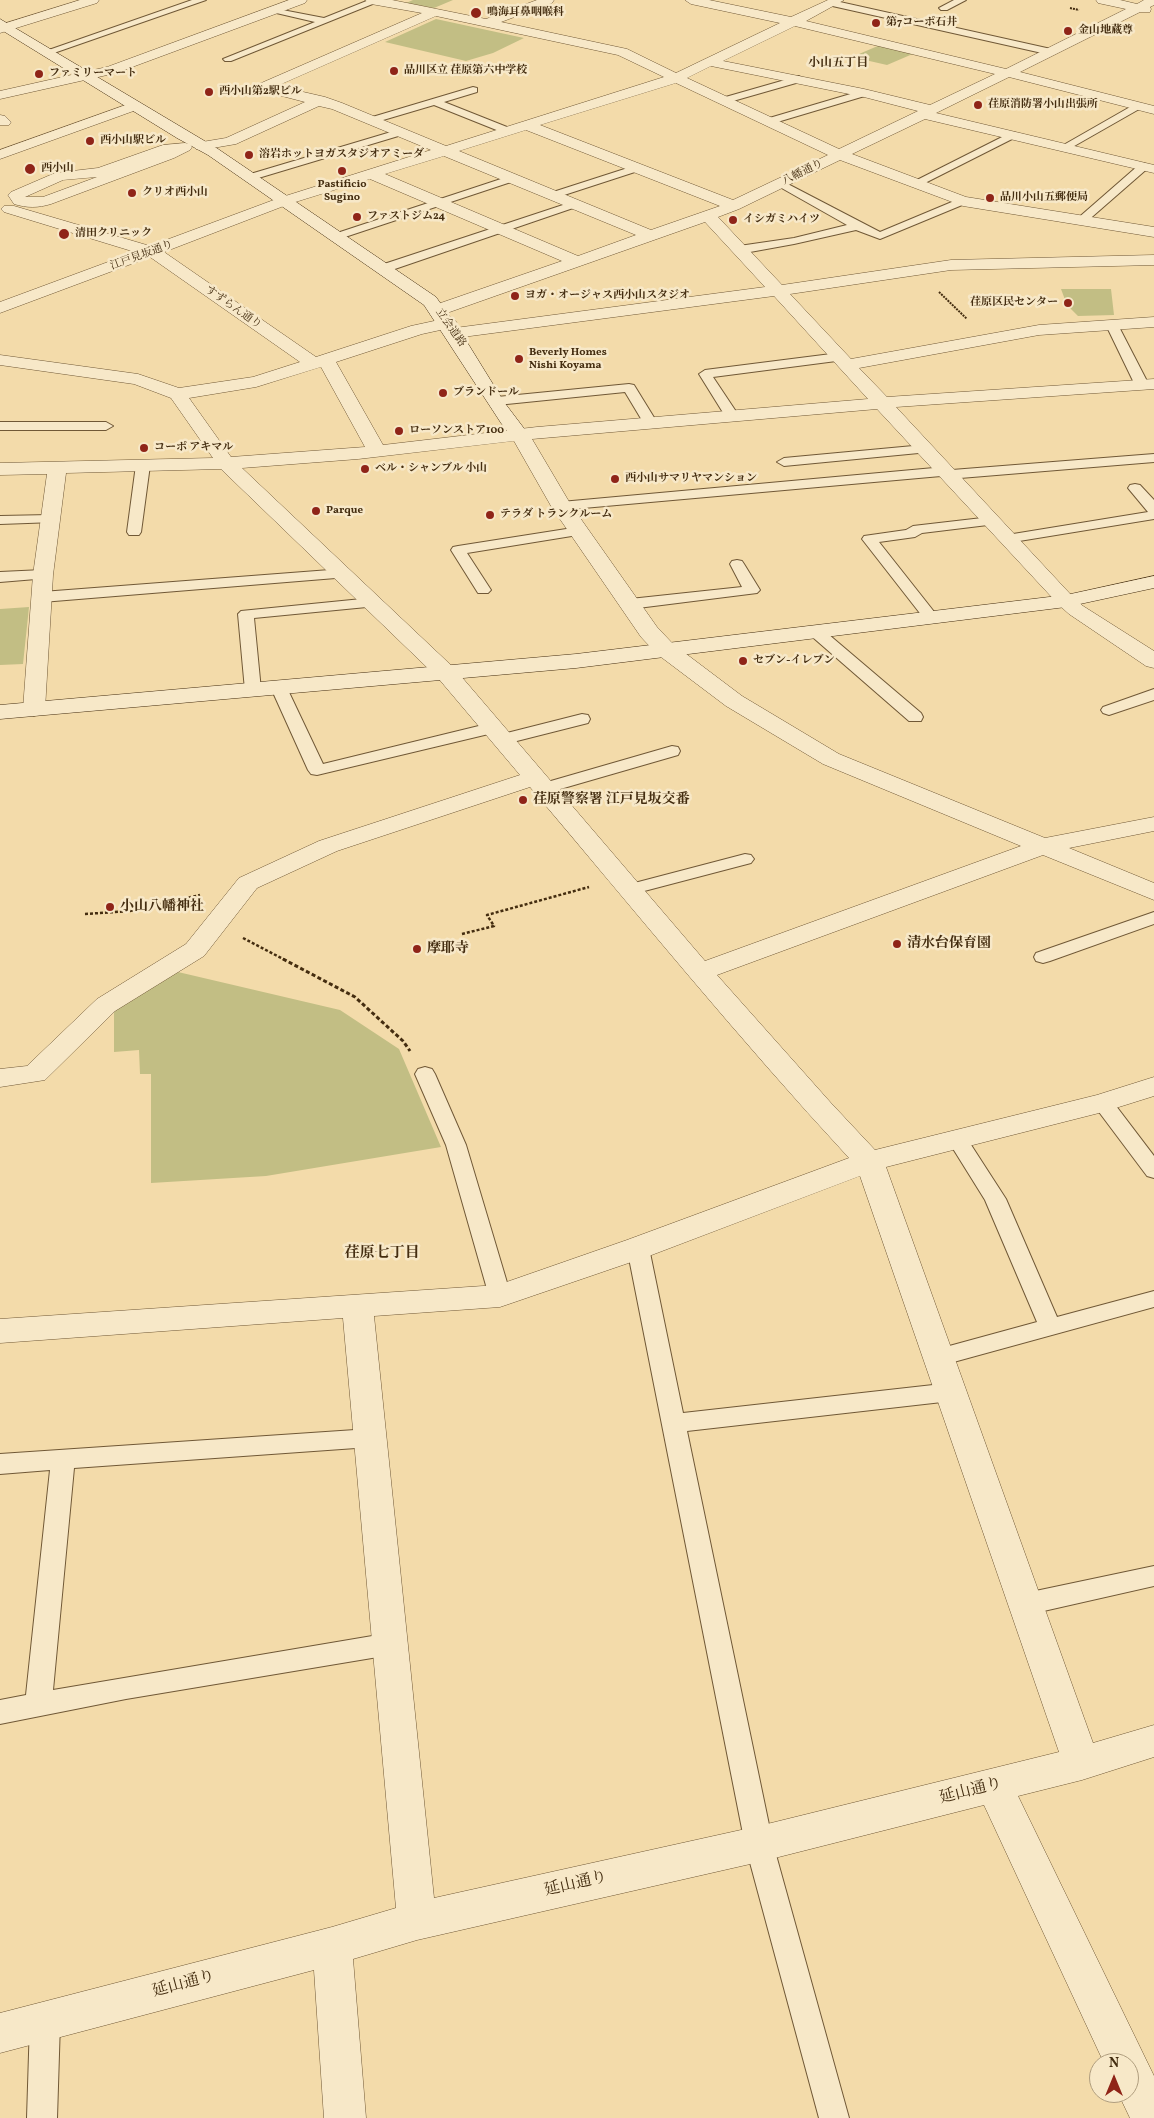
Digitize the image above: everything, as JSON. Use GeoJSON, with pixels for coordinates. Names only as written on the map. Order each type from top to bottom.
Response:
{"type":"FeatureCollection","features":[{"type":"Feature","properties":{"kind":"street"},"geometry":{"type":"LineString","coordinates":[[2,26],[93,0]]}},
{"type":"Feature","properties":{"kind":"street"},"geometry":{"type":"LineString","coordinates":[[0,94],[111,70],[300,0]]}},
{"type":"Feature","properties":{"kind":"street"},"geometry":{"type":"LineString","coordinates":[[373,0],[622,52],[840,155],[962,201],[1154,232]]}},
{"type":"Feature","properties":{"kind":"street"},"geometry":{"type":"LineString","coordinates":[[488,23],[548,0]]}},
{"type":"Feature","properties":{"kind":"street"},"geometry":{"type":"LineString","coordinates":[[691,0],[795,21],[1008,72],[1154,110]]}},
{"type":"Feature","properties":{"kind":"street"},"geometry":{"type":"LineString","coordinates":[[1102,0],[1154,12]]}},
{"type":"Feature","properties":{"kind":"street","name":"八幡通り"},"geometry":{"type":"LineString","coordinates":[[447,322],[579,262],[709,217],[734,206],[1154,0]]}},
{"type":"Feature","properties":{"kind":"street","name":"江戸見坂通り"},"geometry":{"type":"LineString","coordinates":[[0,308],[284,201],[676,78],[835,2]]}},
{"type":"Feature","properties":{"kind":"street"},"geometry":{"type":"LineString","coordinates":[[435,12],[264,87],[320,100],[373,120],[652,236]]}},
{"type":"Feature","properties":{"kind":"street","name":"立会道路"},"geometry":{"type":"LineString","coordinates":[[2,26],[48,52],[194,145],[251,177],[430,301],[447,322],[496,401],[520,434],[561,506],[649,632],[665,649],[734,701],[831,759],[1154,892]]}},
{"type":"Feature","properties":{"kind":"street"},"geometry":{"type":"LineString","coordinates":[[710,62],[864,93],[1012,135],[1149,168]]}},
{"type":"Feature","properties":{"kind":"street"},"geometry":{"type":"LineString","coordinates":[[1137,106],[1154,96]]}},
{"type":"Feature","properties":{"kind":"street"},"geometry":{"type":"LineString","coordinates":[[9,222],[30,209],[194,145],[220,144],[231,141],[320,100]]}},
{"type":"Feature","properties":{"kind":"street"},"geometry":{"type":"LineString","coordinates":[[0,155],[134,106]]}},
{"type":"Feature","properties":{"kind":"street"},"geometry":{"type":"LineString","coordinates":[[526,125],[734,206]]}},
{"type":"Feature","properties":{"kind":"street"},"geometry":{"type":"LineString","coordinates":[[371,174],[579,262]]}},
{"type":"Feature","properties":{"kind":"street","name":"すずらん通り"},"geometry":{"type":"LineString","coordinates":[[0,206],[30,209],[152,252],[320,362]]}},
{"type":"Feature","properties":{"kind":"street"},"geometry":{"type":"LineString","coordinates":[[709,217],[1066,602],[1154,661]]}},
{"type":"Feature","properties":{"kind":"street"},"geometry":{"type":"LineString","coordinates":[[0,360],[138,379],[177,394],[256,382],[447,322],[777,290],[951,265],[1000,262],[1154,260]]}},
{"type":"Feature","properties":{"kind":"street"},"geometry":{"type":"LineString","coordinates":[[843,361],[1039,330],[1154,322]]}},
{"type":"Feature","properties":{"kind":"street"},"geometry":{"type":"LineString","coordinates":[[320,362],[377,451]]}},
{"type":"Feature","properties":{"kind":"street"},"geometry":{"type":"LineString","coordinates":[[0,469],[226,463],[377,451],[520,434],[881,403],[1148,385]]}},
{"type":"Feature","properties":{"kind":"street"},"geometry":{"type":"LineString","coordinates":[[177,394],[226,463],[446,673],[700,972],[821,1110],[869,1161],[1082,1763]]}},
{"type":"Feature","properties":{"kind":"street"},"geometry":{"type":"LineString","coordinates":[[34,709],[43,575],[57,468]]}},
{"type":"Feature","properties":{"kind":"street"},"geometry":{"type":"LineString","coordinates":[[0,712],[576,661],[1066,602],[1154,582]]}},
{"type":"Feature","properties":{"kind":"street"},"geometry":{"type":"LineString","coordinates":[[0,1078],[35,1074],[106,1005],[196,950],[248,883],[328,846],[538,783]]}},
{"type":"Feature","properties":{"kind":"street"},"geometry":{"type":"LineString","coordinates":[[700,972],[1044,846],[1154,824]]}},
{"type":"Feature","properties":{"kind":"street"},"geometry":{"type":"LineString","coordinates":[[0,1330],[500,1296],[638,1248],[869,1161],[1103,1102],[1154,1086]]}},
{"type":"Feature","properties":{"kind":"street"},"geometry":{"type":"LineString","coordinates":[[357,1306],[417,1921]]}},
{"type":"Feature","properties":{"kind":"street","name":"延山通り"},"geometry":{"type":"LineString","coordinates":[[0,2033],[332,1946],[417,1921],[759,1844],[994,1786],[1082,1763],[1154,1741]]}},
{"type":"Feature","properties":{"kind":"street"},"geometry":{"type":"LineString","coordinates":[[994,1786],[1121,2053]]}},
{"type":"Feature","properties":{"kind":"street"},"geometry":{"type":"LineString","coordinates":[[332,1946],[344,2118]]}},
{"type":"Feature","properties":{"kind":"street"},"geometry":{"type":"LineString","coordinates":[[1139,2091],[1152,2118]]}},
{"type":"Feature","properties":{"kind":"lane"},"geometry":{"type":"LineString","coordinates":[[48,52],[201,0]]}},
{"type":"Feature","properties":{"kind":"lane"},"geometry":{"type":"LineString","coordinates":[[228,59],[373,0]]}},
{"type":"Feature","properties":{"kind":"lane"},"geometry":{"type":"LineString","coordinates":[[944,8],[961,0]]}},
{"type":"Feature","properties":{"kind":"lane"},"geometry":{"type":"LineString","coordinates":[[835,2],[1051,52]]}},
{"type":"Feature","properties":{"kind":"lane"},"geometry":{"type":"LineString","coordinates":[[275,10],[325,21]]}},
{"type":"Feature","properties":{"kind":"lane"},"geometry":{"type":"LineString","coordinates":[[726,100],[799,79]]}},
{"type":"Feature","properties":{"kind":"lane"},"geometry":{"type":"LineString","coordinates":[[373,120],[473,90]]}},
{"type":"Feature","properties":{"kind":"lane"},"geometry":{"type":"LineString","coordinates":[[770,122],[864,93]]}},
{"type":"Feature","properties":{"kind":"lane"},"geometry":{"type":"LineString","coordinates":[[435,102],[508,131]]}},
{"type":"Feature","properties":{"kind":"lane"},"geometry":{"type":"LineString","coordinates":[[1065,148],[1137,106]]}},
{"type":"Feature","properties":{"kind":"lane"},"geometry":{"type":"LineString","coordinates":[[251,177],[400,132]]}},
{"type":"Feature","properties":{"kind":"lane"},"geometry":{"type":"LineString","coordinates":[[917,183],[1012,135]]}},
{"type":"Feature","properties":{"kind":"lane"},"geometry":{"type":"LineString","coordinates":[[554,195],[637,168]]}},
{"type":"Feature","properties":{"kind":"lane"},"geometry":{"type":"LineString","coordinates":[[1081,221],[1149,168]]}},
{"type":"Feature","properties":{"kind":"lane"},"geometry":{"type":"LineString","coordinates":[[335,237],[513,178]]}},
{"type":"Feature","properties":{"kind":"lane"},"geometry":{"type":"LineString","coordinates":[[782,184],[857,226],[880,236],[962,201]]}},
{"type":"Feature","properties":{"kind":"lane"},"geometry":{"type":"LineString","coordinates":[[382,269],[575,204]]}},
{"type":"Feature","properties":{"kind":"lane"},"geometry":{"type":"LineString","coordinates":[[739,250],[794,241],[857,226]]}},
{"type":"Feature","properties":{"kind":"lane"},"geometry":{"type":"LineString","coordinates":[[1112,325],[1148,385]]}},
{"type":"Feature","properties":{"kind":"lane"},"geometry":{"type":"LineString","coordinates":[[732,416],[705,374],[843,361]]}},
{"type":"Feature","properties":{"kind":"lane"},"geometry":{"type":"LineString","coordinates":[[496,401],[629,388],[651,424]]}},
{"type":"Feature","properties":{"kind":"lane"},"geometry":{"type":"LineString","coordinates":[[0,426],[106,426]]}},
{"type":"Feature","properties":{"kind":"lane"},"geometry":{"type":"LineString","coordinates":[[784,462],[924,449]]}},
{"type":"Feature","properties":{"kind":"lane"},"geometry":{"type":"LineString","coordinates":[[561,506],[946,473],[1154,458]]}},
{"type":"Feature","properties":{"kind":"lane"},"geometry":{"type":"LineString","coordinates":[[134,532],[143,465]]}},
{"type":"Feature","properties":{"kind":"lane"},"geometry":{"type":"LineString","coordinates":[[1135,488],[1154,509]]}},
{"type":"Feature","properties":{"kind":"lane"},"geometry":{"type":"LineString","coordinates":[[1007,539],[1154,515]]}},
{"type":"Feature","properties":{"kind":"lane"},"geometry":{"type":"LineString","coordinates":[[0,520],[50,519]]}},
{"type":"Feature","properties":{"kind":"lane"},"geometry":{"type":"LineString","coordinates":[[931,618],[870,539],[915,533],[913,530],[991,520]]}},
{"type":"Feature","properties":{"kind":"lane"},"geometry":{"type":"LineString","coordinates":[[483,590],[458,550],[579,531]]}},
{"type":"Feature","properties":{"kind":"lane"},"geometry":{"type":"LineString","coordinates":[[630,604],[752,590],[737,564]]}},
{"type":"Feature","properties":{"kind":"lane"},"geometry":{"type":"LineString","coordinates":[[42,597],[342,574]]}},
{"type":"Feature","properties":{"kind":"lane"},"geometry":{"type":"LineString","coordinates":[[0,577],[43,575]]}},
{"type":"Feature","properties":{"kind":"lane"},"geometry":{"type":"LineString","coordinates":[[253,690],[246,614],[372,603]]}},
{"type":"Feature","properties":{"kind":"lane"},"geometry":{"type":"LineString","coordinates":[[816,631],[915,717]]}},
{"type":"Feature","properties":{"kind":"lane"},"geometry":{"type":"LineString","coordinates":[[279,688],[317,770],[496,734],[582,719]]}},
{"type":"Feature","properties":{"kind":"lane"},"geometry":{"type":"LineString","coordinates":[[1109,710],[1154,694]]}},
{"type":"Feature","properties":{"kind":"lane"},"geometry":{"type":"LineString","coordinates":[[538,783],[672,751]]}},
{"type":"Feature","properties":{"kind":"lane"},"geometry":{"type":"LineString","coordinates":[[624,884],[745,858]]}},
{"type":"Feature","properties":{"kind":"lane"},"geometry":{"type":"LineString","coordinates":[[1043,957],[1154,918]]}},
{"type":"Feature","properties":{"kind":"lane"},"geometry":{"type":"LineString","coordinates":[[425,1074],[456,1145],[500,1296]]}},
{"type":"Feature","properties":{"kind":"lane"},"geometry":{"type":"LineString","coordinates":[[1103,1102],[1154,1171]]}},
{"type":"Feature","properties":{"kind":"lane"},"geometry":{"type":"LineString","coordinates":[[957,1139],[995,1199],[1050,1327]]}},
{"type":"Feature","properties":{"kind":"lane"},"geometry":{"type":"LineString","coordinates":[[638,1248],[759,1844],[834,2118]]}},
{"type":"Feature","properties":{"kind":"lane"},"geometry":{"type":"LineString","coordinates":[[938,1357],[1154,1299]]}},
{"type":"Feature","properties":{"kind":"lane"},"geometry":{"type":"LineString","coordinates":[[674,1423],[951,1392]]}},
{"type":"Feature","properties":{"kind":"lane"},"geometry":{"type":"LineString","coordinates":[[0,1464],[370,1438]]}},
{"type":"Feature","properties":{"kind":"lane"},"geometry":{"type":"LineString","coordinates":[[38,1705],[63,1460]]}},
{"type":"Feature","properties":{"kind":"lane"},"geometry":{"type":"LineString","coordinates":[[1026,1604],[1154,1576]]}},
{"type":"Feature","properties":{"kind":"lane"},"geometry":{"type":"LineString","coordinates":[[0,1712],[390,1644]]}},
{"type":"Feature","properties":{"kind":"lane"},"geometry":{"type":"LineString","coordinates":[[42,2118],[44,2022]]}},
{"type":"Feature","properties":{"kind":"path"},"geometry":{"type":"LineString","coordinates":[[915,270],[990,339]]}},
{"type":"Feature","properties":{"kind":"path"},"geometry":{"type":"LineString","coordinates":[[85,914],[130,911],[248,883]]}},
{"type":"Feature","properties":{"kind":"path"},"geometry":{"type":"LineString","coordinates":[[462,934],[494,926],[487,915],[624,884]]}},
{"type":"Feature","properties":{"kind":"path"},"geometry":{"type":"LineString","coordinates":[[216,924],[355,997],[403,1041],[425,1074]]}},
{"type":"Feature","properties":{"kind":"shaded area"},"geometry":{"type":"Polygon","coordinates":[[[413,0],[453,0],[434,8],[406,3],[413,0]]]}},
{"type":"Feature","properties":{"kind":"shaded area"},"geometry":{"type":"Polygon","coordinates":[[[436,19],[524,38],[493,53],[466,61],[385,42],[436,19]]]}},
{"type":"Feature","properties":{"kind":"shaded area"},"geometry":{"type":"Polygon","coordinates":[[[880,45],[915,53],[887,65],[852,57],[880,45]]]}},
{"type":"Feature","properties":{"kind":"shaded area"},"geometry":{"type":"Polygon","coordinates":[[[1061,289],[1111,289],[1114,315],[1078,316],[1067,305],[1061,289]]]}},
{"type":"Feature","properties":{"kind":"shaded area"},"geometry":{"type":"Polygon","coordinates":[[[29,607],[23,664],[0,665],[0,609],[29,607]]]}},
{"type":"Feature","properties":{"kind":"shaded area"},"geometry":{"type":"Polygon","coordinates":[[[178,972],[340,1010],[399,1049],[441,1147],[266,1176],[151,1183],[151,1074],[140,1074],[139,1050],[114,1052],[114,1009],[178,972]]]}},
{"type":"Feature","properties":{"kind":"place","name":"鳴海耳鼻咽喉科"},"geometry":{"type":"Point","coordinates":[476,13]}},
{"type":"Feature","properties":{"kind":"place","name":"第7コーポ石井"},"geometry":{"type":"Point","coordinates":[876,23]}},
{"type":"Feature","properties":{"kind":"place","name":"金山地蔵尊"},"geometry":{"type":"Point","coordinates":[1068,31]}},
{"type":"Feature","properties":{"kind":"place","name":"品川区立 荏原第六中学校"},"geometry":{"type":"Point","coordinates":[394,71]}},
{"type":"Feature","properties":{"kind":"place","name":"ファミリーマート"},"geometry":{"type":"Point","coordinates":[39,74]}},
{"type":"Feature","properties":{"kind":"place","name":"西小山第2駅ビル"},"geometry":{"type":"Point","coordinates":[209,92]}},
{"type":"Feature","properties":{"kind":"place","name":"荏原消防署小山出張所"},"geometry":{"type":"Point","coordinates":[978,105]}},
{"type":"Feature","properties":{"kind":"place","name":"西小山駅ビル"},"geometry":{"type":"Point","coordinates":[90,141]}},
{"type":"Feature","properties":{"kind":"place","name":"溶岩ホットヨガスタジオアミーダ"},"geometry":{"type":"Point","coordinates":[249,155]}},
{"type":"Feature","properties":{"kind":"place","name":"西小山"},"geometry":{"type":"Point","coordinates":[30,169]}},
{"type":"Feature","properties":{"kind":"place","name":"Pastificio Sugino"},"geometry":{"type":"Point","coordinates":[342,171]}},
{"type":"Feature","properties":{"kind":"place","name":"クリオ西小山"},"geometry":{"type":"Point","coordinates":[132,193]}},
{"type":"Feature","properties":{"kind":"place","name":"品川小山五郵便局"},"geometry":{"type":"Point","coordinates":[990,198]}},
{"type":"Feature","properties":{"kind":"place","name":"ファストジム24"},"geometry":{"type":"Point","coordinates":[357,217]}},
{"type":"Feature","properties":{"kind":"place","name":"イシガミハイツ"},"geometry":{"type":"Point","coordinates":[733,220]}},
{"type":"Feature","properties":{"kind":"place","name":"清田クリニック"},"geometry":{"type":"Point","coordinates":[64,234]}},
{"type":"Feature","properties":{"kind":"place","name":"ヨガ・オージャス西小山スタジオ"},"geometry":{"type":"Point","coordinates":[515,296]}},
{"type":"Feature","properties":{"kind":"place","name":"荏原区民センター"},"geometry":{"type":"Point","coordinates":[1068,303]}},
{"type":"Feature","properties":{"kind":"place","name":"Beverly Homes Nishi Koyama"},"geometry":{"type":"Point","coordinates":[519,359]}},
{"type":"Feature","properties":{"kind":"place","name":"ブランドール"},"geometry":{"type":"Point","coordinates":[443,393]}},
{"type":"Feature","properties":{"kind":"place","name":"ローソンストア100"},"geometry":{"type":"Point","coordinates":[399,431]}},
{"type":"Feature","properties":{"kind":"place","name":"コーポ アキマル"},"geometry":{"type":"Point","coordinates":[144,448]}},
{"type":"Feature","properties":{"kind":"place","name":"ベル・シャンブル 小山"},"geometry":{"type":"Point","coordinates":[365,469]}},
{"type":"Feature","properties":{"kind":"place","name":"西小山サマリヤマンション"},"geometry":{"type":"Point","coordinates":[615,479]}},
{"type":"Feature","properties":{"kind":"place","name":"Parque"},"geometry":{"type":"Point","coordinates":[316,511]}},
{"type":"Feature","properties":{"kind":"place","name":"テラダ トランクルーム"},"geometry":{"type":"Point","coordinates":[490,515]}},
{"type":"Feature","properties":{"kind":"place","name":"セブン-イレブン"},"geometry":{"type":"Point","coordinates":[743,661]}},
{"type":"Feature","properties":{"kind":"place","name":"荏原警察署 江戸見坂交番"},"geometry":{"type":"Point","coordinates":[523,800]}},
{"type":"Feature","properties":{"kind":"place","name":"小山八幡神社"},"geometry":{"type":"Point","coordinates":[110,907]}},
{"type":"Feature","properties":{"kind":"place","name":"清水台保育園"},"geometry":{"type":"Point","coordinates":[897,944]}},
{"type":"Feature","properties":{"kind":"place","name":"摩耶寺"},"geometry":{"type":"Point","coordinates":[417,949]}},
{"type":"Feature","properties":{"kind":"district","name":"小山五丁目"},"geometry":{"type":"Point","coordinates":[838,64]}},
{"type":"Feature","properties":{"kind":"district","name":"荏原七丁目"},"geometry":{"type":"Point","coordinates":[382,1254]}}]}
